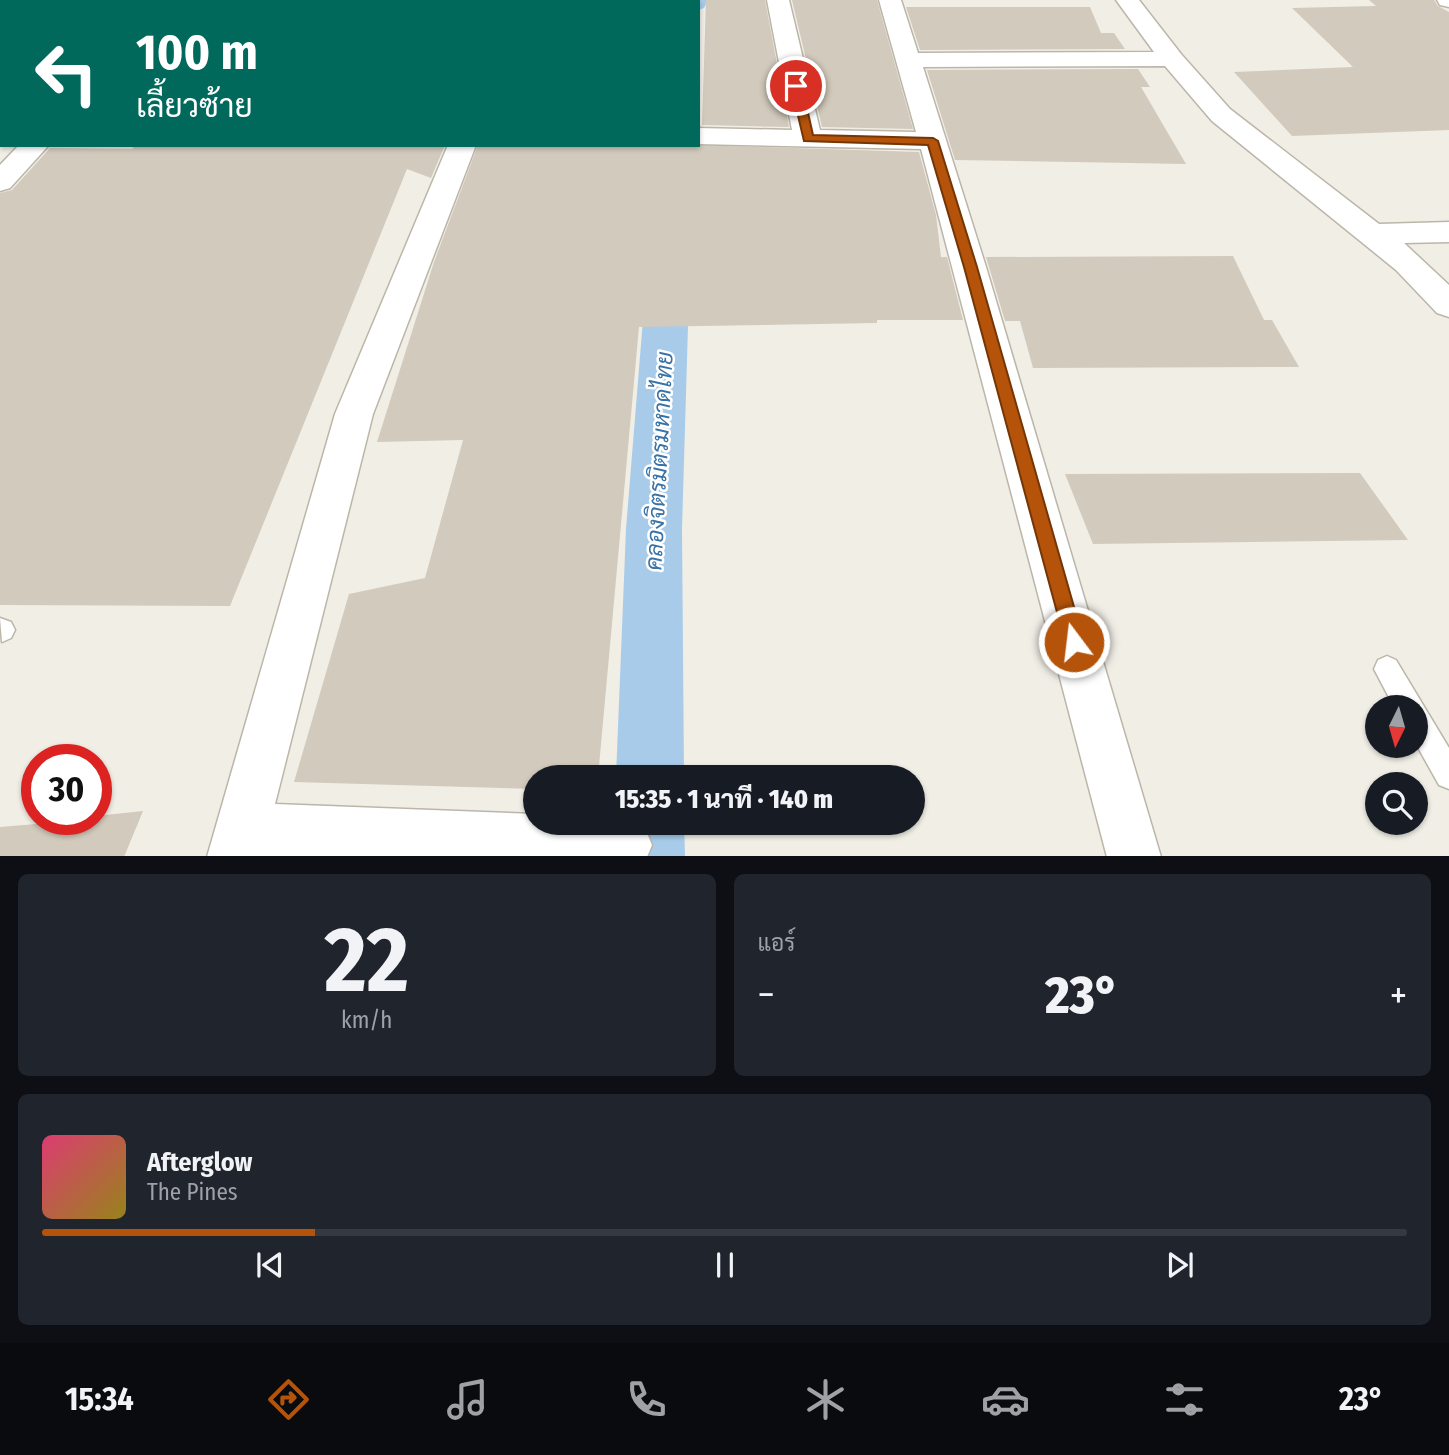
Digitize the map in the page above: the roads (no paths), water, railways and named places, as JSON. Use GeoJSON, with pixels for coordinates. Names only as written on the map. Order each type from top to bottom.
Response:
{"type":"FeatureCollection","features":[{"type":"Feature","properties":{"kind":"street"},"geometry":{"type":"LineString","coordinates":[[778,0],[808,139]]}},
{"type":"Feature","properties":{"kind":"street"},"geometry":{"type":"LineString","coordinates":[[890,0],[970,267],[1134,856]]}},
{"type":"Feature","properties":{"kind":"street"},"geometry":{"type":"LineString","coordinates":[[1127,0],[1172,59],[1221,115],[1407,262],[1449,305]]}},
{"type":"Feature","properties":{"kind":"street"},"geometry":{"type":"LineString","coordinates":[[908,60],[1172,59]]}},
{"type":"Feature","properties":{"kind":"street"},"geometry":{"type":"LineString","coordinates":[[700,136],[933,141]]}},
{"type":"Feature","properties":{"kind":"street"},"geometry":{"type":"LineString","coordinates":[[5,171],[33,147]]}},
{"type":"Feature","properties":{"kind":"street"},"geometry":{"type":"LineString","coordinates":[[461,147],[354,414],[238,843],[625,845]]}},
{"type":"Feature","properties":{"kind":"street"},"geometry":{"type":"LineString","coordinates":[[1372,234],[1449,232]]}},
{"type":"Feature","properties":{"kind":"lane"},"geometry":{"type":"LineString","coordinates":[[1387,669],[1402,695]]}},
{"type":"Feature","properties":{"kind":"lane"},"geometry":{"type":"LineString","coordinates":[[1428,739],[1449,775]]}},
{"type":"Feature","properties":{"kind":"waterway","name":"คลองจิตรมิตรมหาดไทย"},"geometry":{"type":"LineString","coordinates":[[650,765],[654,529],[669,258]]}},
{"type":"Feature","properties":{"kind":"waterway","name":"คลองจิตรมิตรมหาดไทย"},"geometry":{"type":"LineString","coordinates":[[649,835],[649,856]]}}]}
